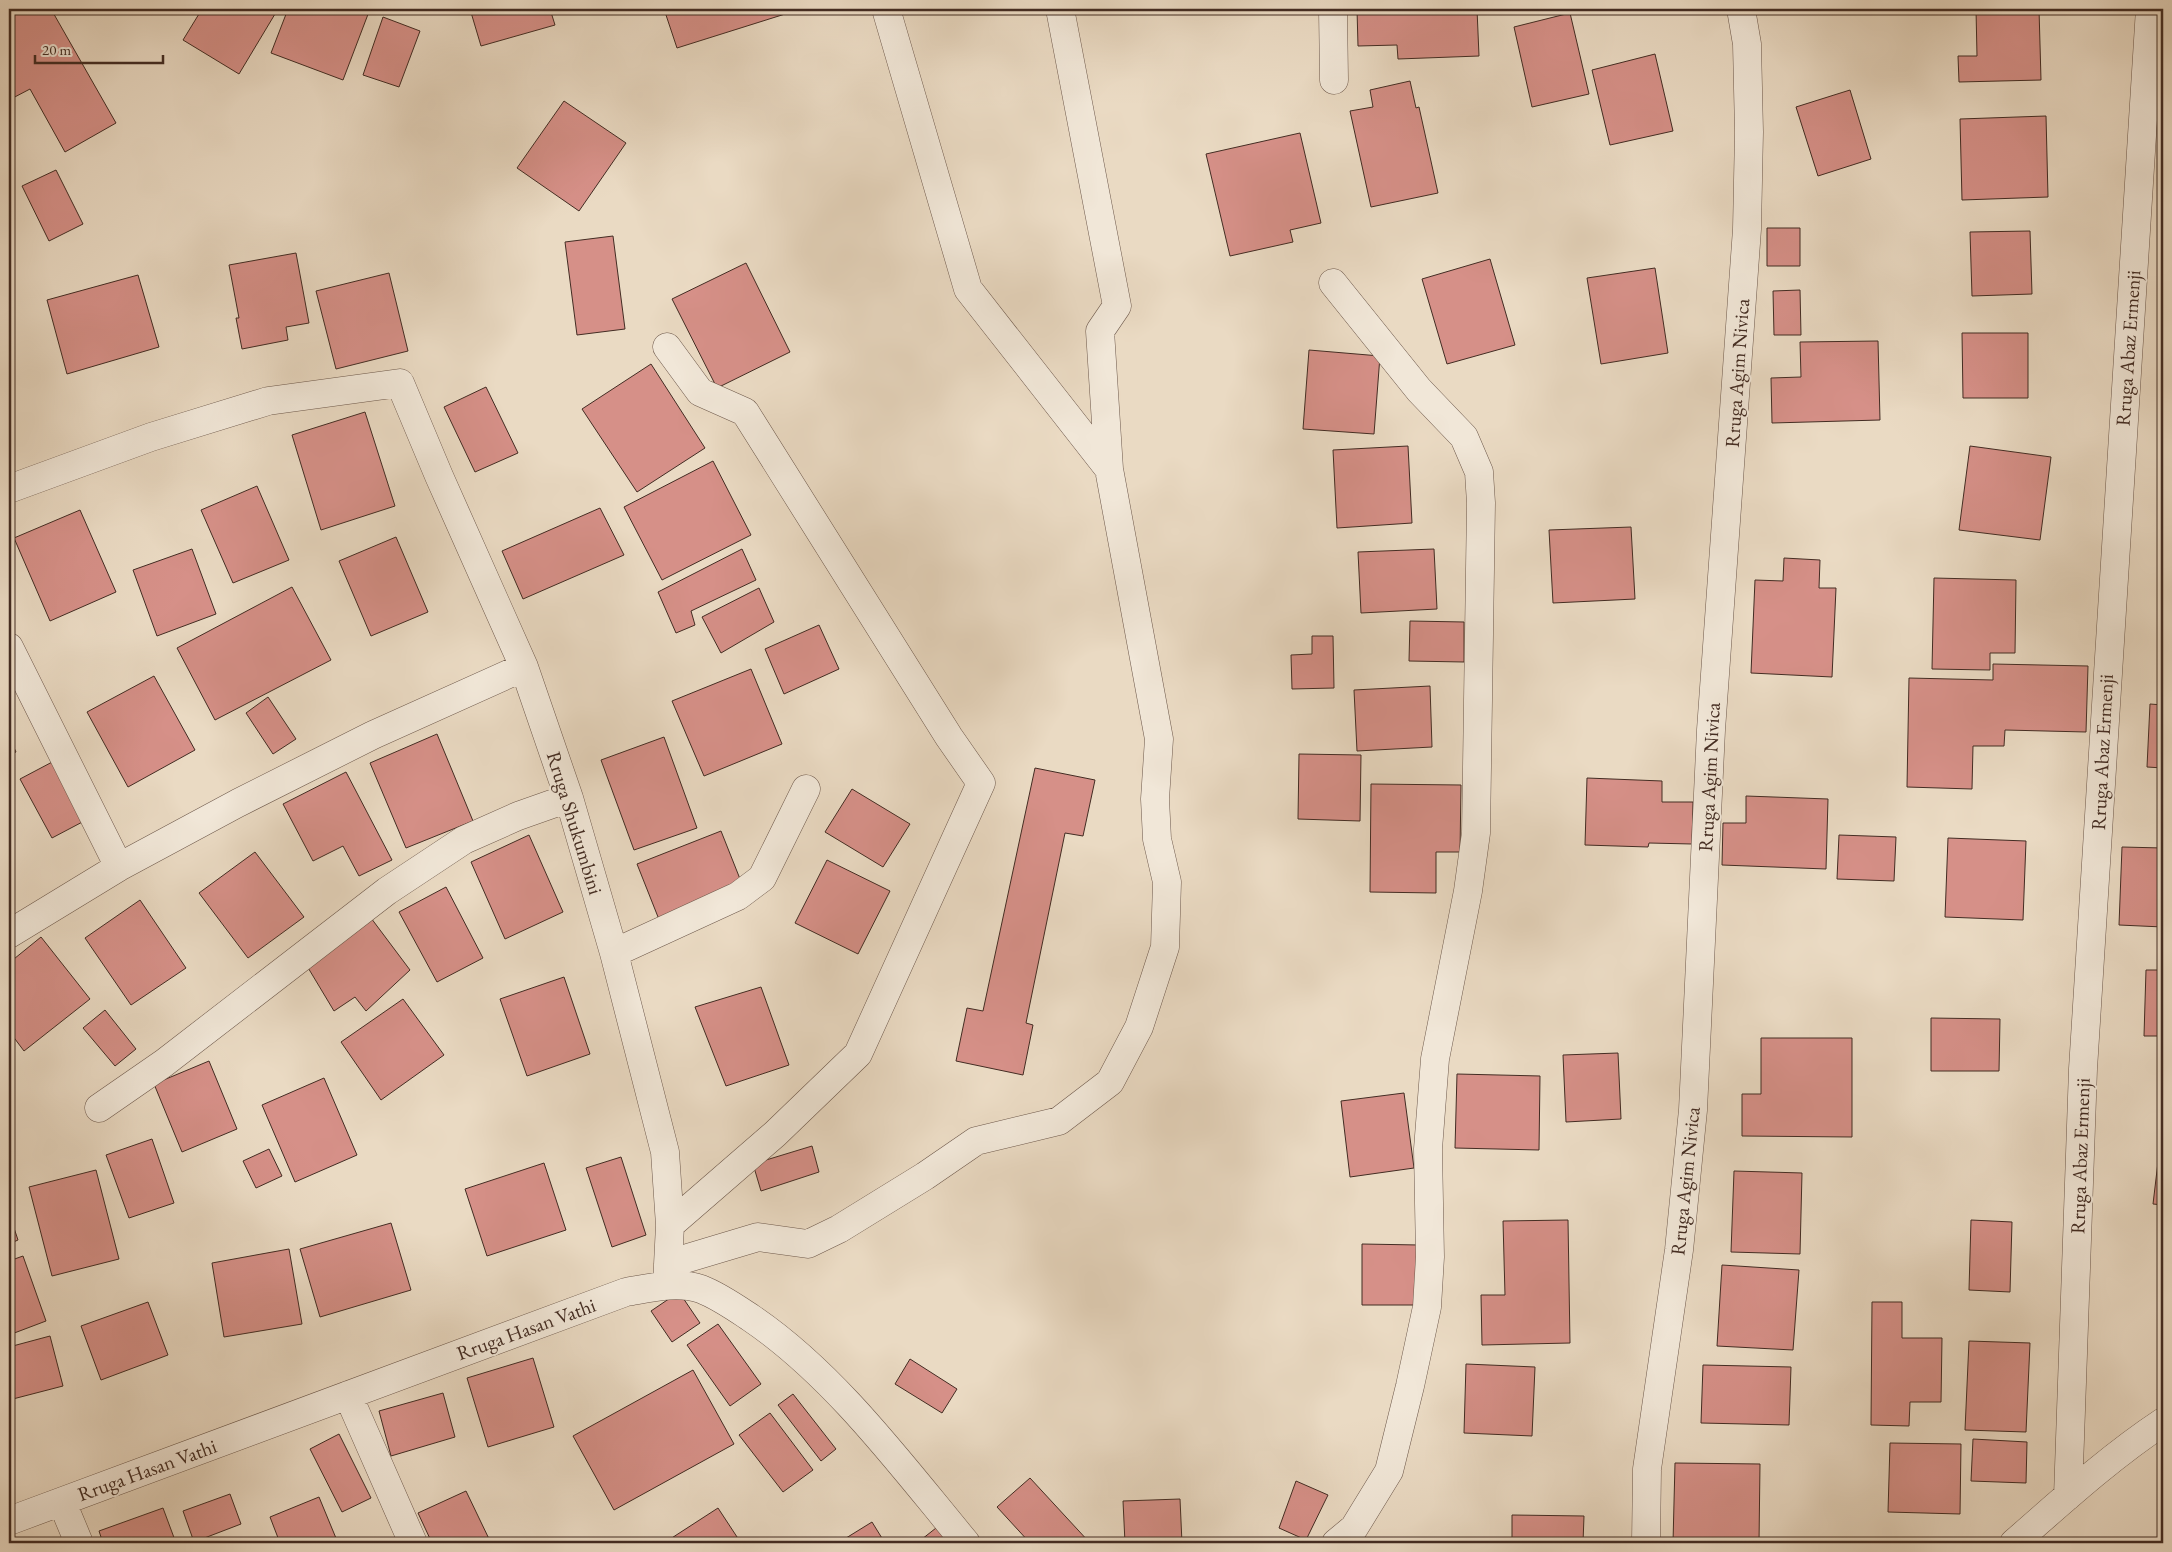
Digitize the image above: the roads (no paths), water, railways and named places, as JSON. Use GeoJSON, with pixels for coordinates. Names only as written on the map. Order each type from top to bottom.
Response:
{"type":"FeatureCollection","features":[{"type":"Feature","properties":{"kind":"street"},"geometry":{"type":"LineString","coordinates":[[886,9],[968,290],[1109,469]]}},
{"type":"Feature","properties":{"kind":"street"},"geometry":{"type":"LineString","coordinates":[[668,1274],[758,1237],[808,1244],[925,1176],[976,1141],[1059,1121],[1110,1082],[1139,1027],[1165,947],[1167,882],[1157,839],[1155,800],[1159,739],[1109,469],[1100,331],[1117,306],[1060,9]]}},
{"type":"Feature","properties":{"kind":"street"},"geometry":{"type":"LineString","coordinates":[[1333,9],[1334,80]]}},
{"type":"Feature","properties":{"kind":"street","name":"Rruga Agim Nivica"},"geometry":{"type":"LineString","coordinates":[[1646,1543],[1647,1469],[1679,1250],[1693,1110],[1711,730],[1748,229],[1748,44],[1741,9]]}},
{"type":"Feature","properties":{"kind":"street","name":"Rruga Abaz Ermenji"},"geometry":{"type":"LineString","coordinates":[[2068,1496],[2083,1069],[2150,9]]}},
{"type":"Feature","properties":{"kind":"street"},"geometry":{"type":"LineString","coordinates":[[1333,283],[1419,390],[1464,437],[1479,472],[1481,503],[1476,833],[1468,891],[1434,1059],[1428,1149],[1430,1257],[1426,1307],[1410,1386],[1389,1470],[1354,1528],[1336,1543]]}},
{"type":"Feature","properties":{"kind":"street"},"geometry":{"type":"LineString","coordinates":[[666,347],[700,392],[745,412],[944,729],[980,783],[858,1054],[775,1134],[670,1225]]}},
{"type":"Feature","properties":{"kind":"street","name":"Rruga Shukumbini"},"geometry":{"type":"LineString","coordinates":[[9,489],[151,437],[268,401],[400,383],[524,667],[569,798],[614,954],[665,1152],[670,1225],[668,1274]]}},
{"type":"Feature","properties":{"kind":"street"},"geometry":{"type":"LineString","coordinates":[[9,647],[120,867]]}},
{"type":"Feature","properties":{"kind":"street"},"geometry":{"type":"LineString","coordinates":[[9,934],[120,867],[238,803],[373,735],[524,667]]}},
{"type":"Feature","properties":{"kind":"street"},"geometry":{"type":"LineString","coordinates":[[614,954],[738,896],[762,878],[806,789]]}},
{"type":"Feature","properties":{"kind":"street"},"geometry":{"type":"LineString","coordinates":[[99,1108],[172,1057],[387,891],[464,840],[518,816],[569,798]]}},
{"type":"Feature","properties":{"kind":"street","name":"Rruga Hasan Vathi"},"geometry":{"type":"LineString","coordinates":[[9,1521],[626,1292],[668,1274],[733,1306],[778,1336],[830,1385],[966,1543]]}},
{"type":"Feature","properties":{"kind":"street"},"geometry":{"type":"LineString","coordinates":[[348,1395],[413,1543]]}},
{"type":"Feature","properties":{"kind":"street"},"geometry":{"type":"LineString","coordinates":[[2014,1543],[2144,1434],[2163,1422]]}},
{"type":"Feature","properties":{"kind":"street"},"geometry":{"type":"LineString","coordinates":[[62,1502],[79,1543]]}}]}
